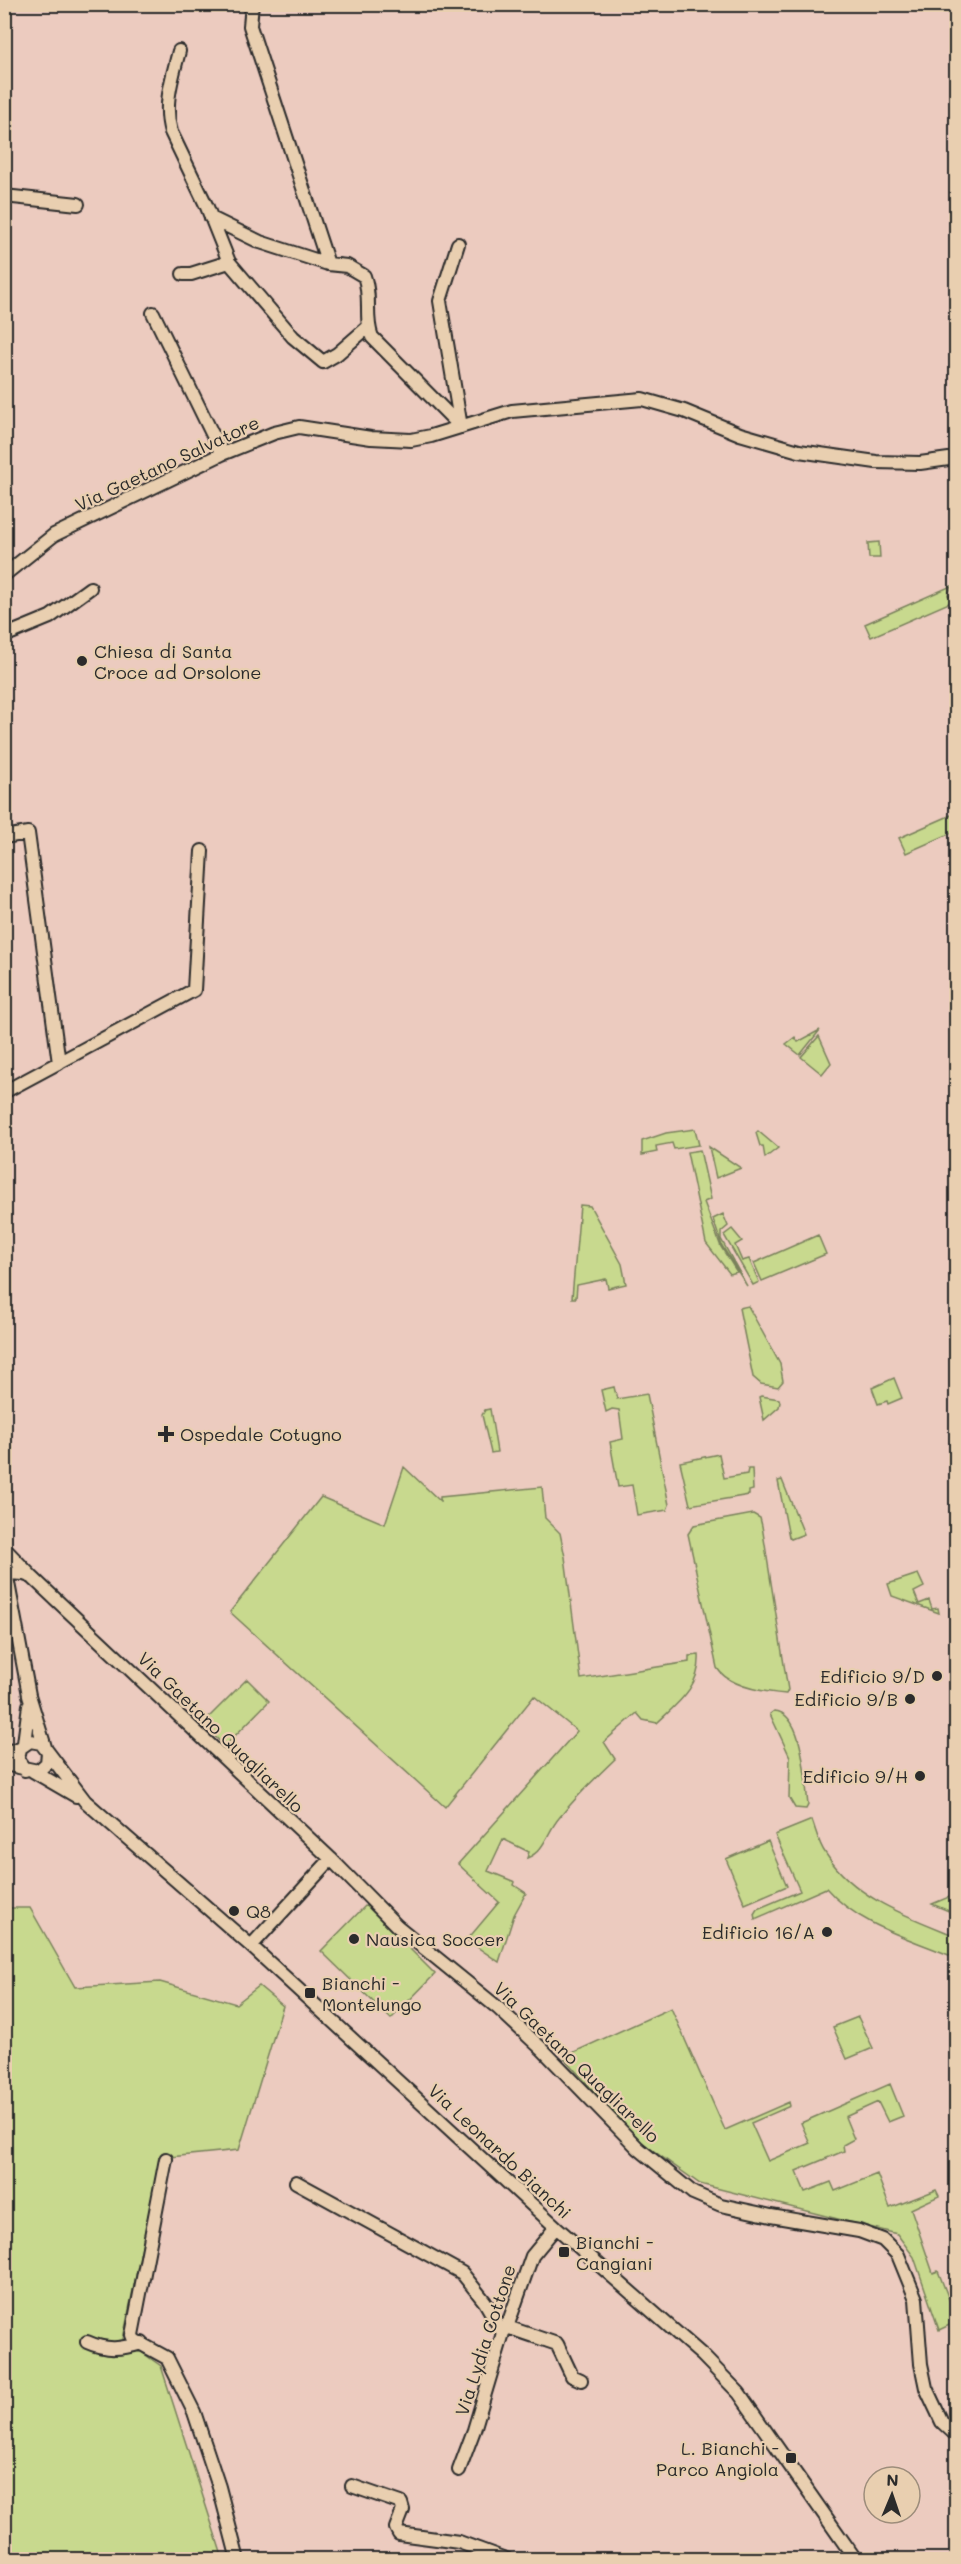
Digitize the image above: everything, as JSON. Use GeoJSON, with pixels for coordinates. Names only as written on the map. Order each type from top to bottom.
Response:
{"type":"FeatureCollection","features":[{"type":"Feature","properties":{"kind":"street"},"geometry":{"type":"LineString","coordinates":[[252,4],[250,26],[328,264]]}},
{"type":"Feature","properties":{"kind":"street"},"geometry":{"type":"LineString","coordinates":[[179,51],[167,99],[167,119],[229,262],[293,337],[318,360],[327,361],[368,327]]}},
{"type":"Feature","properties":{"kind":"street"},"geometry":{"type":"LineString","coordinates":[[4,196],[78,204]]}},
{"type":"Feature","properties":{"kind":"street"},"geometry":{"type":"LineString","coordinates":[[211,218],[260,242],[328,264],[348,266],[364,276],[369,304],[368,327],[372,337],[461,427]]}},
{"type":"Feature","properties":{"kind":"street"},"geometry":{"type":"LineString","coordinates":[[458,244],[440,301],[461,427]]}},
{"type":"Feature","properties":{"kind":"street"},"geometry":{"type":"LineString","coordinates":[[183,274],[191,274],[229,262]]}},
{"type":"Feature","properties":{"kind":"street"},"geometry":{"type":"LineString","coordinates":[[153,313],[222,454]]}},
{"type":"Feature","properties":{"kind":"street","name":"Via Gaetano Salvatore"},"geometry":{"type":"LineString","coordinates":[[4,575],[54,535],[222,454],[287,428],[299,427],[401,440],[431,436],[512,411],[650,400],[740,434],[799,451],[876,462],[920,463],[957,458]]}},
{"type":"Feature","properties":{"kind":"street"},"geometry":{"type":"LineString","coordinates":[[4,636],[50,617],[90,588]]}},
{"type":"Feature","properties":{"kind":"street"},"geometry":{"type":"LineString","coordinates":[[4,837],[28,833],[59,1063]]}},
{"type":"Feature","properties":{"kind":"street"},"geometry":{"type":"LineString","coordinates":[[4,1092],[194,990],[201,851]]}},
{"type":"Feature","properties":{"kind":"street","name":"Via Gaetano Quagliarello"},"geometry":{"type":"LineString","coordinates":[[4,1548],[331,1859],[397,1926],[498,2008],[543,2050],[638,2148],[693,2193],[721,2205],[859,2231],[883,2240],[898,2255],[916,2298],[921,2364],[926,2388],[942,2422],[957,2435]]}},
{"type":"Feature","properties":{"kind":"street"},"geometry":{"type":"LineString","coordinates":[[30,1695],[18,1760],[29,1771],[45,1766],[46,1749],[30,1695],[5,1569],[32,1577]]}},
{"type":"Feature","properties":{"kind":"street"},"geometry":{"type":"LineString","coordinates":[[4,1753],[36,1741],[46,1749]]}},
{"type":"Feature","properties":{"kind":"street","name":"Via Leonardo Bianchi"},"geometry":{"type":"LineString","coordinates":[[46,1749],[85,1801],[251,1946],[556,2227],[702,2355],[739,2393],[856,2559]]}},
{"type":"Feature","properties":{"kind":"street","name":"Via Leonardo Bianchi"},"geometry":{"type":"LineString","coordinates":[[4,1764],[29,1771],[85,1801]]}},
{"type":"Feature","properties":{"kind":"street"},"geometry":{"type":"LineString","coordinates":[[251,1946],[331,1859]]}},
{"type":"Feature","properties":{"kind":"street"},"geometry":{"type":"LineString","coordinates":[[166,2159],[132,2335],[134,2340],[167,2358],[194,2412],[219,2487],[238,2559]]}},
{"type":"Feature","properties":{"kind":"street"},"geometry":{"type":"LineString","coordinates":[[296,2182],[462,2273],[505,2330],[557,2344],[572,2376],[581,2380]]}},
{"type":"Feature","properties":{"kind":"street","name":"Via Lydia Cottone"},"geometry":{"type":"LineString","coordinates":[[459,2470],[532,2256],[556,2227]]}},
{"type":"Feature","properties":{"kind":"street"},"geometry":{"type":"LineString","coordinates":[[87,2342],[102,2349],[120,2349],[141,2343]]}},
{"type":"Feature","properties":{"kind":"street"},"geometry":{"type":"LineString","coordinates":[[352,2487],[401,2503],[403,2510],[396,2528],[399,2534],[459,2541],[508,2559]]}},
{"type":"Feature","properties":{"kind":"green space"},"geometry":{"type":"Polygon","coordinates":[[[879,542],[880,558],[869,558],[868,543],[879,542]]]}},
{"type":"Feature","properties":{"kind":"green space"},"geometry":{"type":"Polygon","coordinates":[[[951,586],[948,595],[956,600],[871,637],[865,624],[951,586]]]}},
{"type":"Feature","properties":{"kind":"green space"},"geometry":{"type":"Polygon","coordinates":[[[956,813],[956,831],[906,853],[899,838],[956,813]]]}},
{"type":"Feature","properties":{"kind":"green space"},"geometry":{"type":"Polygon","coordinates":[[[820,1030],[800,1055],[786,1044],[795,1037],[798,1042],[820,1030]]]}},
{"type":"Feature","properties":{"kind":"green space"},"geometry":{"type":"Polygon","coordinates":[[[819,1036],[831,1063],[822,1074],[801,1057],[819,1036]]]}},
{"type":"Feature","properties":{"kind":"green space"},"geometry":{"type":"Polygon","coordinates":[[[695,1129],[699,1145],[674,1149],[672,1143],[656,1146],[657,1152],[642,1155],[642,1141],[666,1133],[695,1129]]]}},
{"type":"Feature","properties":{"kind":"green space"},"geometry":{"type":"Polygon","coordinates":[[[758,1131],[778,1148],[765,1158],[763,1146],[760,1146],[756,1133],[758,1131]]]}},
{"type":"Feature","properties":{"kind":"green space"},"geometry":{"type":"Polygon","coordinates":[[[709,1147],[741,1168],[716,1178],[709,1147]]]}},
{"type":"Feature","properties":{"kind":"green space"},"geometry":{"type":"Polygon","coordinates":[[[700,1150],[711,1199],[704,1202],[721,1247],[737,1272],[730,1274],[706,1243],[687,1152],[700,1150]]]}},
{"type":"Feature","properties":{"kind":"green space"},"geometry":{"type":"Polygon","coordinates":[[[580,1205],[590,1206],[622,1264],[626,1284],[608,1288],[606,1279],[577,1285],[576,1298],[572,1298],[580,1205]]]}},
{"type":"Feature","properties":{"kind":"green space"},"geometry":{"type":"Polygon","coordinates":[[[723,1214],[728,1226],[721,1232],[721,1239],[747,1286],[722,1246],[713,1219],[723,1214]]]}},
{"type":"Feature","properties":{"kind":"green space"},"geometry":{"type":"Polygon","coordinates":[[[732,1229],[742,1241],[735,1245],[742,1261],[749,1259],[759,1282],[753,1285],[724,1235],[732,1229]]]}},
{"type":"Feature","properties":{"kind":"green space"},"geometry":{"type":"Polygon","coordinates":[[[818,1235],[826,1254],[762,1281],[754,1263],[818,1235]]]}},
{"type":"Feature","properties":{"kind":"green space"},"geometry":{"type":"Polygon","coordinates":[[[748,1306],[780,1364],[783,1381],[778,1387],[761,1384],[753,1377],[739,1308],[748,1306]]]}},
{"type":"Feature","properties":{"kind":"green space"},"geometry":{"type":"Polygon","coordinates":[[[894,1378],[902,1398],[888,1404],[887,1401],[878,1404],[872,1388],[894,1378]]]}},
{"type":"Feature","properties":{"kind":"green space"},"geometry":{"type":"Polygon","coordinates":[[[614,1387],[617,1399],[647,1394],[669,1505],[667,1510],[637,1515],[632,1485],[618,1487],[610,1442],[623,1439],[619,1410],[612,1409],[606,1412],[601,1390],[614,1387]]]}},
{"type":"Feature","properties":{"kind":"green space"},"geometry":{"type":"Polygon","coordinates":[[[759,1397],[779,1399],[780,1402],[779,1407],[764,1420],[759,1397]]]}},
{"type":"Feature","properties":{"kind":"green space"},"geometry":{"type":"Polygon","coordinates":[[[490,1409],[497,1452],[491,1453],[482,1415],[485,1410],[490,1409]]]}},
{"type":"Feature","properties":{"kind":"green space"},"geometry":{"type":"Polygon","coordinates":[[[719,1454],[724,1478],[747,1474],[748,1469],[752,1469],[753,1490],[749,1491],[749,1495],[690,1505],[680,1462],[719,1454]]]}},
{"type":"Feature","properties":{"kind":"green space"},"geometry":{"type":"Polygon","coordinates":[[[404,1467],[440,1501],[440,1497],[542,1487],[545,1518],[560,1533],[565,1557],[581,1679],[689,1662],[689,1656],[699,1655],[699,1666],[692,1685],[680,1701],[657,1723],[643,1720],[637,1713],[604,1742],[615,1759],[565,1810],[538,1851],[527,1858],[529,1852],[503,1839],[488,1871],[515,1882],[514,1885],[526,1893],[514,1915],[499,1962],[467,1940],[499,1902],[458,1864],[577,1731],[534,1696],[445,1807],[230,1612],[321,1497],[385,1524],[404,1467]]]}},
{"type":"Feature","properties":{"kind":"green space"},"geometry":{"type":"Polygon","coordinates":[[[782,1480],[804,1534],[791,1539],[778,1481],[782,1480]]]}},
{"type":"Feature","properties":{"kind":"green space"},"geometry":{"type":"Polygon","coordinates":[[[753,1514],[760,1518],[762,1526],[788,1690],[786,1694],[738,1684],[717,1668],[688,1534],[694,1525],[753,1514]]]}},
{"type":"Feature","properties":{"kind":"green space"},"geometry":{"type":"Polygon","coordinates":[[[918,1574],[924,1587],[914,1592],[919,1604],[929,1600],[932,1609],[938,1608],[939,1613],[892,1596],[888,1584],[918,1574]]]}},
{"type":"Feature","properties":{"kind":"green space"},"geometry":{"type":"Polygon","coordinates":[[[247,1679],[269,1701],[225,1746],[202,1724],[247,1679]]]}},
{"type":"Feature","properties":{"kind":"green space"},"geometry":{"type":"Polygon","coordinates":[[[774,1711],[784,1714],[792,1723],[797,1735],[804,1765],[808,1805],[806,1809],[795,1808],[789,1798],[790,1757],[770,1714],[774,1711]]]}},
{"type":"Feature","properties":{"kind":"green space"},"geometry":{"type":"Polygon","coordinates":[[[812,1820],[824,1850],[838,1870],[867,1895],[884,1905],[956,1936],[956,1958],[870,1922],[839,1901],[826,1888],[755,1919],[754,1914],[757,1909],[800,1891],[775,1835],[812,1820]]]}},
{"type":"Feature","properties":{"kind":"green space"},"geometry":{"type":"Polygon","coordinates":[[[768,1841],[787,1886],[745,1904],[726,1859],[768,1841]]]}},
{"type":"Feature","properties":{"kind":"green space"},"geometry":{"type":"Polygon","coordinates":[[[956,1894],[956,1914],[932,1904],[956,1894]]]}},
{"type":"Feature","properties":{"kind":"green space"},"geometry":{"type":"Polygon","coordinates":[[[366,1905],[435,1974],[391,2019],[321,1951],[366,1905]]]}},
{"type":"Feature","properties":{"kind":"green space"},"geometry":{"type":"Polygon","coordinates":[[[4,1908],[30,1908],[75,1987],[160,1982],[236,2004],[259,1986],[283,2006],[239,2150],[160,2158],[123,2339],[161,2366],[223,2559],[5,2559],[4,1908]]]}},
{"type":"Feature","properties":{"kind":"green space"},"geometry":{"type":"Polygon","coordinates":[[[671,2008],[725,2130],[789,2102],[790,2106],[751,2123],[768,2161],[810,2143],[801,2123],[890,2084],[903,2116],[888,2122],[878,2102],[845,2117],[854,2139],[843,2145],[844,2151],[796,2171],[805,2192],[831,2182],[835,2191],[877,2174],[890,2208],[936,2190],[939,2196],[911,2209],[933,2273],[938,2271],[954,2312],[956,2311],[956,2322],[939,2330],[914,2257],[897,2234],[700,2184],[637,2139],[563,2057],[671,2008]]]}},
{"type":"Feature","properties":{"kind":"green space"},"geometry":{"type":"Polygon","coordinates":[[[858,2017],[873,2048],[847,2059],[833,2027],[858,2017]]]}},
{"type":"Feature","properties":{"kind":"place","name":"Chiesa di Santa Croce ad Orsolone"},"geometry":{"type":"Point","coordinates":[82,661]}},
{"type":"Feature","properties":{"kind":"place","name":"Ospedale Cotugno"},"geometry":{"type":"Point","coordinates":[166,1434]}},
{"type":"Feature","properties":{"kind":"place","name":"Edificio 9/D"},"geometry":{"type":"Point","coordinates":[937,1676]}},
{"type":"Feature","properties":{"kind":"place","name":"Edificio 9/B"},"geometry":{"type":"Point","coordinates":[910,1699]}},
{"type":"Feature","properties":{"kind":"place","name":"Edificio 9/H"},"geometry":{"type":"Point","coordinates":[920,1776]}},
{"type":"Feature","properties":{"kind":"place","name":"Q8"},"geometry":{"type":"Point","coordinates":[234,1911]}},
{"type":"Feature","properties":{"kind":"place","name":"Edificio 16/A"},"geometry":{"type":"Point","coordinates":[827,1932]}},
{"type":"Feature","properties":{"kind":"place","name":"Nausica Soccer"},"geometry":{"type":"Point","coordinates":[354,1939]}},
{"type":"Feature","properties":{"kind":"place","name":"Bianchi - Montelungo"},"geometry":{"type":"Point","coordinates":[310,1993]}},
{"type":"Feature","properties":{"kind":"place","name":"Bianchi - Cangiani"},"geometry":{"type":"Point","coordinates":[564,2252]}},
{"type":"Feature","properties":{"kind":"place","name":"L. Bianchi - Parco Angiola"},"geometry":{"type":"Point","coordinates":[791,2458]}}]}
